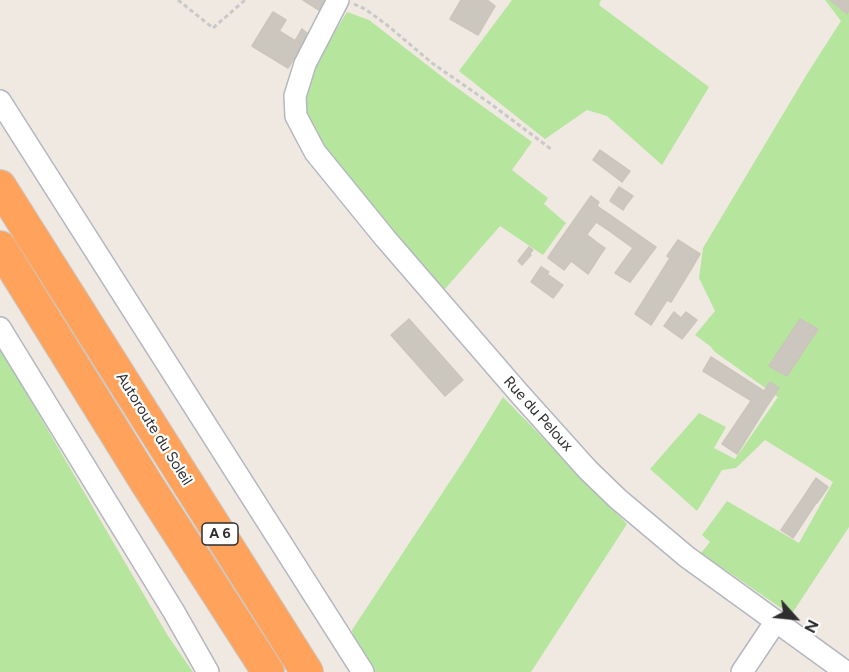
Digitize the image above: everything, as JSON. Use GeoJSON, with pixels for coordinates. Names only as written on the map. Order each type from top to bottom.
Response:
{"type":"FeatureCollection","features":[{"type":"Feature","properties":{"kind":"highway","name":"Autoroute du Soleil"},"geometry":{"type":"LineString","coordinates":[[0,186],[307,672]]}},
{"type":"Feature","properties":{"kind":"highway","name":"A 6"},"geometry":{"type":"LineString","coordinates":[[0,247],[147,484],[268,672]]}},
{"type":"Feature","properties":{"kind":"highway"},"geometry":{"type":"LineString","coordinates":[[134,396],[319,672]]}},
{"type":"Feature","properties":{"kind":"highway"},"geometry":{"type":"LineString","coordinates":[[147,484],[183,561],[246,672]]}},
{"type":"Feature","properties":{"kind":"street","name":"Rue du Peloux"},"geometry":{"type":"LineString","coordinates":[[338,0],[305,64],[295,96],[297,116],[315,152],[518,392],[618,500],[687,557],[846,672]]}},
{"type":"Feature","properties":{"kind":"street"},"geometry":{"type":"LineString","coordinates":[[0,101],[363,672]]}},
{"type":"Feature","properties":{"kind":"street"},"geometry":{"type":"LineString","coordinates":[[0,328],[174,612],[208,672]]}},
{"type":"Feature","properties":{"kind":"street"},"geometry":{"type":"LineString","coordinates":[[742,672],[776,621]]}},
{"type":"Feature","properties":{"kind":"path"},"geometry":{"type":"LineString","coordinates":[[178,0],[213,28],[245,0]]}},
{"type":"Feature","properties":{"kind":"path"},"geometry":{"type":"LineString","coordinates":[[344,0],[365,9],[432,63],[550,149]]}},
{"type":"Feature","properties":{"kind":"green space"},"geometry":{"type":"Polygon","coordinates":[[[512,0],[601,0],[599,5],[709,87],[662,165],[607,116],[587,110],[545,139],[459,71],[512,0]]]}},
{"type":"Feature","properties":{"kind":"green space"},"geometry":{"type":"Polygon","coordinates":[[[825,0],[849,0],[849,527],[791,615],[701,553],[710,542],[702,535],[727,501],[799,543],[833,482],[765,440],[736,468],[722,470],[697,511],[650,469],[699,413],[726,427],[714,448],[735,459],[778,397],[695,335],[715,311],[699,278],[703,248],[841,21],[825,0]]]}},
{"type":"Feature","properties":{"kind":"green space"},"geometry":{"type":"Polygon","coordinates":[[[347,12],[369,20],[532,142],[512,170],[548,198],[544,204],[566,223],[543,255],[500,226],[445,289],[408,252],[322,146],[306,116],[305,95],[315,64],[347,12]]]}},
{"type":"Feature","properties":{"kind":"green space"},"geometry":{"type":"Polygon","coordinates":[[[0,348],[168,636],[193,672],[0,672],[0,348]]]}},
{"type":"Feature","properties":{"kind":"green space"},"geometry":{"type":"Polygon","coordinates":[[[503,397],[627,524],[531,672],[374,672],[354,641],[352,630],[503,397]]]}},
{"type":"Feature","properties":{"kind":"building"},"geometry":{"type":"Polygon","coordinates":[[[303,0],[329,0],[322,12],[303,0]]]}},
{"type":"Feature","properties":{"kind":"building"},"geometry":{"type":"Polygon","coordinates":[[[461,0],[487,0],[495,6],[478,35],[450,19],[461,0]]]}},
{"type":"Feature","properties":{"kind":"building"},"geometry":{"type":"Polygon","coordinates":[[[830,0],[849,0],[847,14],[830,0]]]}},
{"type":"Feature","properties":{"kind":"building"},"geometry":{"type":"Polygon","coordinates":[[[273,12],[286,20],[279,31],[266,23],[273,12]]]}},
{"type":"Feature","properties":{"kind":"building"},"geometry":{"type":"Polygon","coordinates":[[[266,23],[302,45],[288,68],[252,46],[266,23]]]}},
{"type":"Feature","properties":{"kind":"building"},"geometry":{"type":"Polygon","coordinates":[[[302,29],[308,34],[302,45],[295,41],[302,29]]]}},
{"type":"Feature","properties":{"kind":"building"},"geometry":{"type":"Polygon","coordinates":[[[600,150],[630,171],[622,182],[593,160],[600,150]]]}},
{"type":"Feature","properties":{"kind":"building"},"geometry":{"type":"Polygon","coordinates":[[[619,187],[633,196],[626,205],[613,196],[619,187]]]}},
{"type":"Feature","properties":{"kind":"building"},"geometry":{"type":"Polygon","coordinates":[[[591,196],[599,202],[597,206],[616,219],[608,230],[596,222],[587,234],[572,223],[591,196]]]}},
{"type":"Feature","properties":{"kind":"building"},"geometry":{"type":"Polygon","coordinates":[[[613,196],[626,205],[623,210],[610,201],[613,196]]]}},
{"type":"Feature","properties":{"kind":"building"},"geometry":{"type":"Polygon","coordinates":[[[616,219],[656,247],[630,282],[615,273],[633,248],[608,230],[616,219]]]}},
{"type":"Feature","properties":{"kind":"building"},"geometry":{"type":"Polygon","coordinates":[[[572,223],[599,244],[591,255],[597,260],[588,274],[571,261],[568,265],[551,253],[572,223]]]}},
{"type":"Feature","properties":{"kind":"building"},"geometry":{"type":"Polygon","coordinates":[[[678,240],[700,254],[690,271],[667,256],[678,240]]]}},
{"type":"Feature","properties":{"kind":"building"},"geometry":{"type":"Polygon","coordinates":[[[599,244],[605,248],[597,260],[591,255],[599,244]]]}},
{"type":"Feature","properties":{"kind":"building"},"geometry":{"type":"Polygon","coordinates":[[[529,247],[533,250],[522,265],[518,261],[529,247]]]}},
{"type":"Feature","properties":{"kind":"building"},"geometry":{"type":"Polygon","coordinates":[[[551,253],[568,265],[564,270],[548,258],[551,253]]]}},
{"type":"Feature","properties":{"kind":"building"},"geometry":{"type":"Polygon","coordinates":[[[670,258],[690,271],[671,302],[667,300],[651,325],[635,314],[670,258]]]}},
{"type":"Feature","properties":{"kind":"building"},"geometry":{"type":"Polygon","coordinates":[[[541,267],[563,285],[553,298],[531,282],[541,267]]]}},
{"type":"Feature","properties":{"kind":"building"},"geometry":{"type":"Polygon","coordinates":[[[674,312],[681,318],[686,312],[697,320],[682,339],[664,326],[674,312]]]}},
{"type":"Feature","properties":{"kind":"building"},"geometry":{"type":"Polygon","coordinates":[[[409,319],[463,380],[445,396],[391,335],[409,319]]]}},
{"type":"Feature","properties":{"kind":"building"},"geometry":{"type":"Polygon","coordinates":[[[800,319],[818,329],[787,376],[769,366],[800,319]]]}},
{"type":"Feature","properties":{"kind":"building"},"geometry":{"type":"Polygon","coordinates":[[[711,357],[773,397],[765,409],[703,371],[711,357]]]}},
{"type":"Feature","properties":{"kind":"building"},"geometry":{"type":"Polygon","coordinates":[[[770,382],[779,388],[773,397],[764,391],[770,382]]]}},
{"type":"Feature","properties":{"kind":"building"},"geometry":{"type":"Polygon","coordinates":[[[751,401],[765,409],[737,454],[722,444],[751,401]]]}},
{"type":"Feature","properties":{"kind":"building"},"geometry":{"type":"Polygon","coordinates":[[[816,478],[828,487],[817,503],[805,495],[816,478]]]}},
{"type":"Feature","properties":{"kind":"building"},"geometry":{"type":"Polygon","coordinates":[[[805,495],[816,503],[793,538],[781,530],[805,495]]]}}]}
